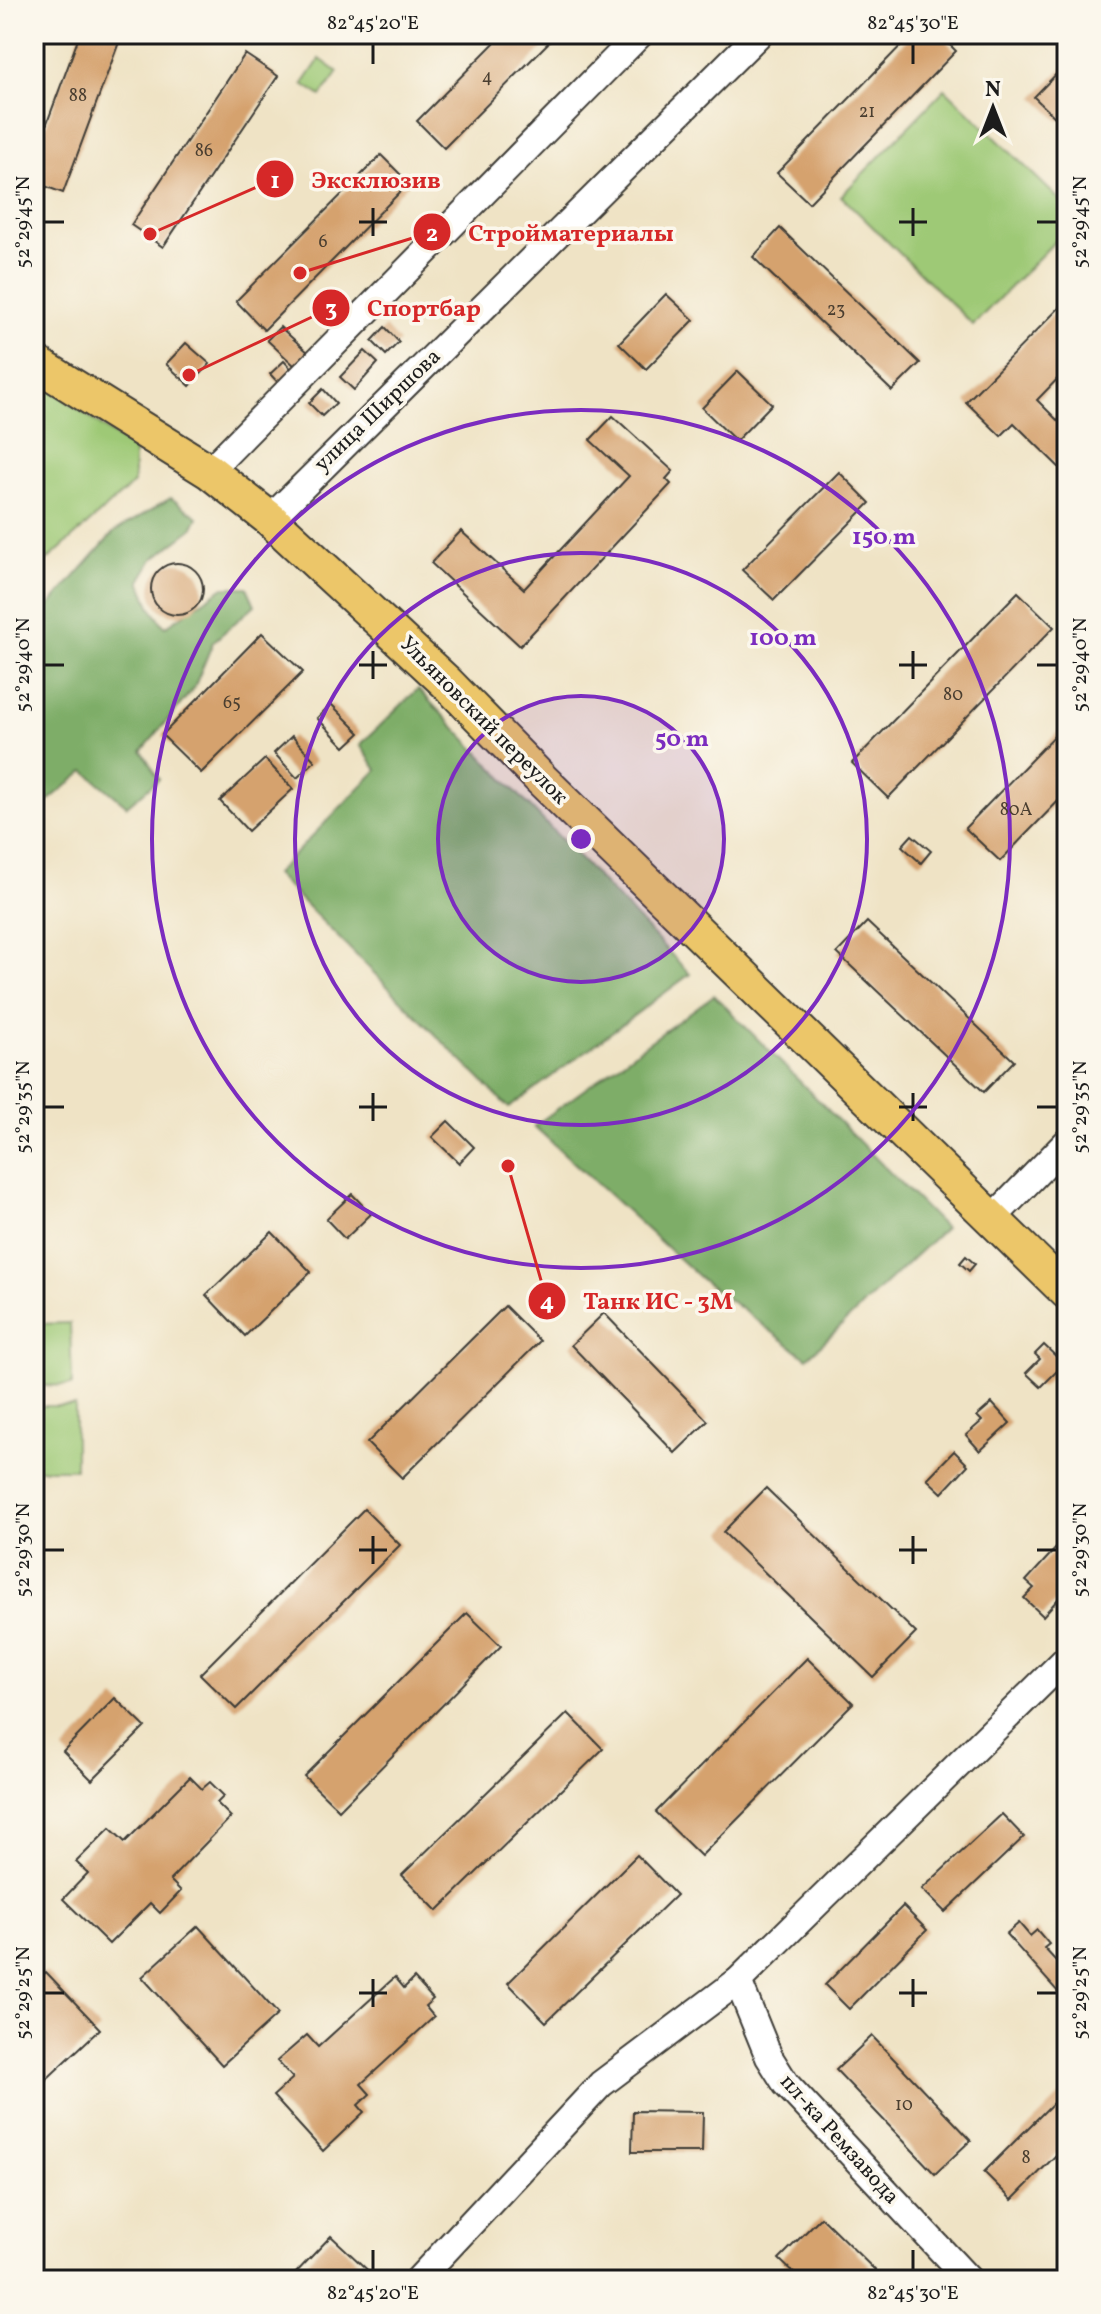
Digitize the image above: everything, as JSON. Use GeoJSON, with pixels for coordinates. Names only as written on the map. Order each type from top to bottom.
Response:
{"type":"FeatureCollection","features":[{"type":"Feature","properties":{"kind":"main road","name":"Ульяновский переулок"},"geometry":{"type":"LineString","coordinates":[[34,362],[209,471],[270,519],[446,682],[542,780],[1067,1292]]}},
{"type":"Feature","properties":{"kind":"street"},"geometry":{"type":"LineString","coordinates":[[209,471],[640,34]]}},
{"type":"Feature","properties":{"kind":"street","name":"улица Ширшова"},"geometry":{"type":"LineString","coordinates":[[270,519],[759,34]]}},
{"type":"Feature","properties":{"kind":"street"},"geometry":{"type":"LineString","coordinates":[[991,1220],[1067,1142]]}},
{"type":"Feature","properties":{"kind":"street"},"geometry":{"type":"LineString","coordinates":[[418,2280],[601,2084],[738,1981],[1067,1658]]}},
{"type":"Feature","properties":{"kind":"street","name":"пл-ка Ремзавода"},"geometry":{"type":"LineString","coordinates":[[738,1981],[769,2057],[786,2084],[969,2280]]}},
{"type":"Feature","properties":{"kind":"green space"},"geometry":{"type":"Polygon","coordinates":[[[320,59],[338,72],[321,96],[303,84],[320,59]]]}},
{"type":"Feature","properties":{"kind":"green space"},"geometry":{"type":"Polygon","coordinates":[[[945,89],[1067,207],[1067,229],[973,325],[841,196],[945,89]]]}},
{"type":"Feature","properties":{"kind":"green space"},"geometry":{"type":"Polygon","coordinates":[[[34,376],[134,450],[134,483],[34,572],[34,376]]]}},
{"type":"Feature","properties":{"kind":"green space"},"geometry":{"type":"Polygon","coordinates":[[[171,498],[198,517],[192,529],[153,559],[140,581],[151,608],[165,627],[224,587],[247,587],[255,605],[213,642],[194,688],[142,751],[159,779],[127,806],[85,771],[34,812],[34,623],[114,532],[171,498]]]}},
{"type":"Feature","properties":{"kind":"green space"},"geometry":{"type":"Polygon","coordinates":[[[418,689],[690,974],[509,1108],[275,874],[377,770],[360,745],[418,689]]]}},
{"type":"Feature","properties":{"kind":"green space"},"geometry":{"type":"Polygon","coordinates":[[[714,995],[945,1228],[807,1358],[701,1279],[534,1126],[714,995]]]}},
{"type":"Feature","properties":{"kind":"green space"},"geometry":{"type":"Polygon","coordinates":[[[70,1323],[72,1385],[34,1386],[34,1324],[70,1323]]]}},
{"type":"Feature","properties":{"kind":"green space"},"geometry":{"type":"Polygon","coordinates":[[[34,1406],[75,1406],[75,1469],[34,1469],[34,1406]]]}},
{"type":"Feature","properties":{"kind":"building"},"geometry":{"type":"Polygon","coordinates":[[[80,34],[122,34],[63,193],[34,182],[34,158],[80,34]]]}},
{"type":"Feature","properties":{"kind":"building"},"geometry":{"type":"Polygon","coordinates":[[[503,34],[557,34],[444,148],[417,121],[503,34]]]}},
{"type":"Feature","properties":{"kind":"building"},"geometry":{"type":"Polygon","coordinates":[[[912,34],[939,34],[956,51],[809,203],[777,173],[912,34]]]}},
{"type":"Feature","properties":{"kind":"building"},"geometry":{"type":"Polygon","coordinates":[[[245,54],[278,76],[163,247],[131,225],[245,54]]]}},
{"type":"Feature","properties":{"kind":"building"},"geometry":{"type":"Polygon","coordinates":[[[1067,63],[1067,113],[1059,121],[1034,97],[1067,63]]]}},
{"type":"Feature","properties":{"kind":"building"},"geometry":{"type":"Polygon","coordinates":[[[381,155],[409,183],[264,330],[236,301],[381,155]]]}},
{"type":"Feature","properties":{"kind":"building"},"geometry":{"type":"Polygon","coordinates":[[[780,228],[920,363],[892,391],[753,257],[780,228]]]}},
{"type":"Feature","properties":{"kind":"building"},"geometry":{"type":"Polygon","coordinates":[[[666,294],[694,320],[646,369],[619,343],[666,294]]]}},
{"type":"Feature","properties":{"kind":"building"},"geometry":{"type":"Polygon","coordinates":[[[1067,300],[1067,369],[1037,400],[1067,430],[1067,475],[1014,423],[1001,436],[966,402],[1067,300]]]}},
{"type":"Feature","properties":{"kind":"building"},"geometry":{"type":"Polygon","coordinates":[[[280,327],[310,354],[296,367],[267,340],[280,327]]]}},
{"type":"Feature","properties":{"kind":"building"},"geometry":{"type":"Polygon","coordinates":[[[385,327],[399,342],[386,355],[372,341],[385,327]]]}},
{"type":"Feature","properties":{"kind":"building"},"geometry":{"type":"Polygon","coordinates":[[[186,343],[210,364],[190,386],[166,364],[186,343]]]}},
{"type":"Feature","properties":{"kind":"building"},"geometry":{"type":"Polygon","coordinates":[[[365,351],[378,363],[354,390],[340,377],[365,351]]]}},
{"type":"Feature","properties":{"kind":"building"},"geometry":{"type":"Polygon","coordinates":[[[284,361],[297,375],[283,388],[270,374],[284,361]]]}},
{"type":"Feature","properties":{"kind":"building"},"geometry":{"type":"Polygon","coordinates":[[[738,371],[772,404],[736,441],[702,408],[738,371]]]}},
{"type":"Feature","properties":{"kind":"building"},"geometry":{"type":"Polygon","coordinates":[[[323,389],[336,403],[322,416],[309,403],[323,389]]]}},
{"type":"Feature","properties":{"kind":"building"},"geometry":{"type":"Polygon","coordinates":[[[613,416],[673,471],[666,479],[671,484],[520,646],[431,563],[461,531],[524,589],[629,476],[590,440],[613,416]]]}},
{"type":"Feature","properties":{"kind":"building"},"geometry":{"type":"Polygon","coordinates":[[[839,472],[870,503],[774,600],[742,570],[839,472]]]}},
{"type":"Feature","properties":{"kind":"building"},"geometry":{"type":"Polygon","coordinates":[[[177,563],[196,570],[203,589],[196,608],[177,615],[158,608],[151,589],[158,570],[177,563]]]}},
{"type":"Feature","properties":{"kind":"building"},"geometry":{"type":"Polygon","coordinates":[[[1018,592],[1054,627],[888,798],[852,763],[1018,592]]]}},
{"type":"Feature","properties":{"kind":"building"},"geometry":{"type":"Polygon","coordinates":[[[262,633],[303,672],[201,773],[162,735],[262,633]]]}},
{"type":"Feature","properties":{"kind":"building"},"geometry":{"type":"Polygon","coordinates":[[[331,704],[360,733],[345,747],[317,718],[331,704]]]}},
{"type":"Feature","properties":{"kind":"building"},"geometry":{"type":"Polygon","coordinates":[[[1067,723],[1067,792],[1000,861],[965,828],[1067,723]]]}},
{"type":"Feature","properties":{"kind":"building"},"geometry":{"type":"Polygon","coordinates":[[[292,736],[315,761],[297,778],[274,753],[292,736]]]}},
{"type":"Feature","properties":{"kind":"building"},"geometry":{"type":"Polygon","coordinates":[[[265,759],[293,789],[248,831],[220,801],[265,759]]]}},
{"type":"Feature","properties":{"kind":"building"},"geometry":{"type":"Polygon","coordinates":[[[912,835],[931,851],[921,863],[902,846],[912,835]]]}},
{"type":"Feature","properties":{"kind":"building"},"geometry":{"type":"Polygon","coordinates":[[[867,922],[1014,1061],[984,1092],[837,953],[867,922]]]}},
{"type":"Feature","properties":{"kind":"building"},"geometry":{"type":"Polygon","coordinates":[[[448,1121],[474,1147],[459,1163],[432,1137],[448,1121]]]}},
{"type":"Feature","properties":{"kind":"building"},"geometry":{"type":"Polygon","coordinates":[[[352,1194],[371,1214],[345,1239],[326,1219],[352,1194]]]}},
{"type":"Feature","properties":{"kind":"building"},"geometry":{"type":"Polygon","coordinates":[[[272,1232],[311,1272],[245,1336],[206,1295],[272,1232]]]}},
{"type":"Feature","properties":{"kind":"building"},"geometry":{"type":"Polygon","coordinates":[[[966,1256],[975,1264],[969,1271],[960,1263],[966,1256]]]}},
{"type":"Feature","properties":{"kind":"building"},"geometry":{"type":"Polygon","coordinates":[[[505,1306],[540,1341],[402,1478],[367,1443],[505,1306]]]}},
{"type":"Feature","properties":{"kind":"building"},"geometry":{"type":"Polygon","coordinates":[[[604,1313],[708,1421],[675,1453],[571,1345],[604,1313]]]}},
{"type":"Feature","properties":{"kind":"building"},"geometry":{"type":"Polygon","coordinates":[[[1044,1345],[1064,1364],[1041,1387],[1026,1373],[1040,1359],[1035,1354],[1044,1345]]]}},
{"type":"Feature","properties":{"kind":"building"},"geometry":{"type":"Polygon","coordinates":[[[992,1403],[1010,1423],[980,1451],[966,1435],[982,1421],[977,1416],[992,1403]]]}},
{"type":"Feature","properties":{"kind":"building"},"geometry":{"type":"Polygon","coordinates":[[[954,1451],[968,1465],[942,1493],[927,1479],[954,1451]]]}},
{"type":"Feature","properties":{"kind":"building"},"geometry":{"type":"Polygon","coordinates":[[[766,1488],[916,1633],[873,1677],[723,1532],[766,1488]]]}},
{"type":"Feature","properties":{"kind":"building"},"geometry":{"type":"Polygon","coordinates":[[[364,1509],[400,1545],[236,1709],[200,1674],[364,1509]]]}},
{"type":"Feature","properties":{"kind":"building"},"geometry":{"type":"Polygon","coordinates":[[[1058,1546],[1067,1554],[1067,1589],[1043,1616],[1024,1598],[1034,1588],[1026,1581],[1058,1546]]]}},
{"type":"Feature","properties":{"kind":"building"},"geometry":{"type":"Polygon","coordinates":[[[467,1613],[501,1646],[339,1810],[304,1776],[467,1613]]]}},
{"type":"Feature","properties":{"kind":"building"},"geometry":{"type":"Polygon","coordinates":[[[807,1658],[853,1703],[701,1856],[656,1812],[807,1658]]]}},
{"type":"Feature","properties":{"kind":"building"},"geometry":{"type":"Polygon","coordinates":[[[115,1698],[145,1727],[92,1780],[63,1751],[115,1698]]]}},
{"type":"Feature","properties":{"kind":"building"},"geometry":{"type":"Polygon","coordinates":[[[568,1713],[603,1749],[437,1911],[402,1875],[568,1713]]]}},
{"type":"Feature","properties":{"kind":"building"},"geometry":{"type":"Polygon","coordinates":[[[190,1777],[202,1789],[210,1782],[224,1796],[217,1803],[231,1817],[170,1880],[181,1891],[160,1913],[150,1903],[109,1944],[63,1899],[88,1873],[76,1862],[110,1828],[125,1842],[190,1777]]]}},
{"type":"Feature","properties":{"kind":"building"},"geometry":{"type":"Polygon","coordinates":[[[1002,1814],[1024,1837],[945,1912],[922,1889],[1002,1814]]]}},
{"type":"Feature","properties":{"kind":"building"},"geometry":{"type":"Polygon","coordinates":[[[637,1855],[676,1895],[546,2022],[508,1983],[637,1855]]]}},
{"type":"Feature","properties":{"kind":"building"},"geometry":{"type":"Polygon","coordinates":[[[903,1906],[927,1930],[849,2009],[825,1985],[903,1906]]]}},
{"type":"Feature","properties":{"kind":"building"},"geometry":{"type":"Polygon","coordinates":[[[1019,1923],[1030,1936],[1037,1930],[1049,1944],[1044,1948],[1067,1973],[1067,2002],[1006,1934],[1019,1923]]]}},
{"type":"Feature","properties":{"kind":"building"},"geometry":{"type":"Polygon","coordinates":[[[198,1926],[278,2014],[222,2065],[142,1977],[198,1926]]]}},
{"type":"Feature","properties":{"kind":"building"},"geometry":{"type":"Polygon","coordinates":[[[46,1972],[100,2029],[34,2091],[34,1983],[46,1972]]]}},
{"type":"Feature","properties":{"kind":"building"},"geometry":{"type":"Polygon","coordinates":[[[395,1977],[404,1988],[414,1978],[433,1999],[425,2006],[434,2017],[361,2084],[370,2094],[358,2105],[364,2112],[323,2151],[273,2096],[293,2078],[277,2061],[307,2035],[318,2047],[395,1977]]]}},
{"type":"Feature","properties":{"kind":"building"},"geometry":{"type":"Polygon","coordinates":[[[872,2036],[971,2140],[935,2174],[836,2070],[872,2036]]]}},
{"type":"Feature","properties":{"kind":"building"},"geometry":{"type":"Polygon","coordinates":[[[1065,2091],[1067,2144],[1012,2200],[984,2172],[1065,2091]]]}},
{"type":"Feature","properties":{"kind":"building"},"geometry":{"type":"Polygon","coordinates":[[[633,2111],[703,2112],[702,2152],[632,2152],[633,2111]]]}},
{"type":"Feature","properties":{"kind":"building"},"geometry":{"type":"Polygon","coordinates":[[[821,2217],[885,2280],[801,2280],[779,2259],[821,2217]]]}},
{"type":"Feature","properties":{"kind":"building"},"geometry":{"type":"Polygon","coordinates":[[[331,2236],[375,2277],[372,2280],[295,2280],[292,2277],[331,2236]]]}},
{"type":"Feature","properties":{"kind":"place","name":"Эксклюзив"},"geometry":{"type":"Point","coordinates":[150,234]}},
{"type":"Feature","properties":{"kind":"place","name":"Стройматериалы"},"geometry":{"type":"Point","coordinates":[300,273]}},
{"type":"Feature","properties":{"kind":"place","name":"Спортбар"},"geometry":{"type":"Point","coordinates":[189,375]}},
{"type":"Feature","properties":{"kind":"place","name":"Танк ИС - 3М"},"geometry":{"type":"Point","coordinates":[508,1166]}}]}
